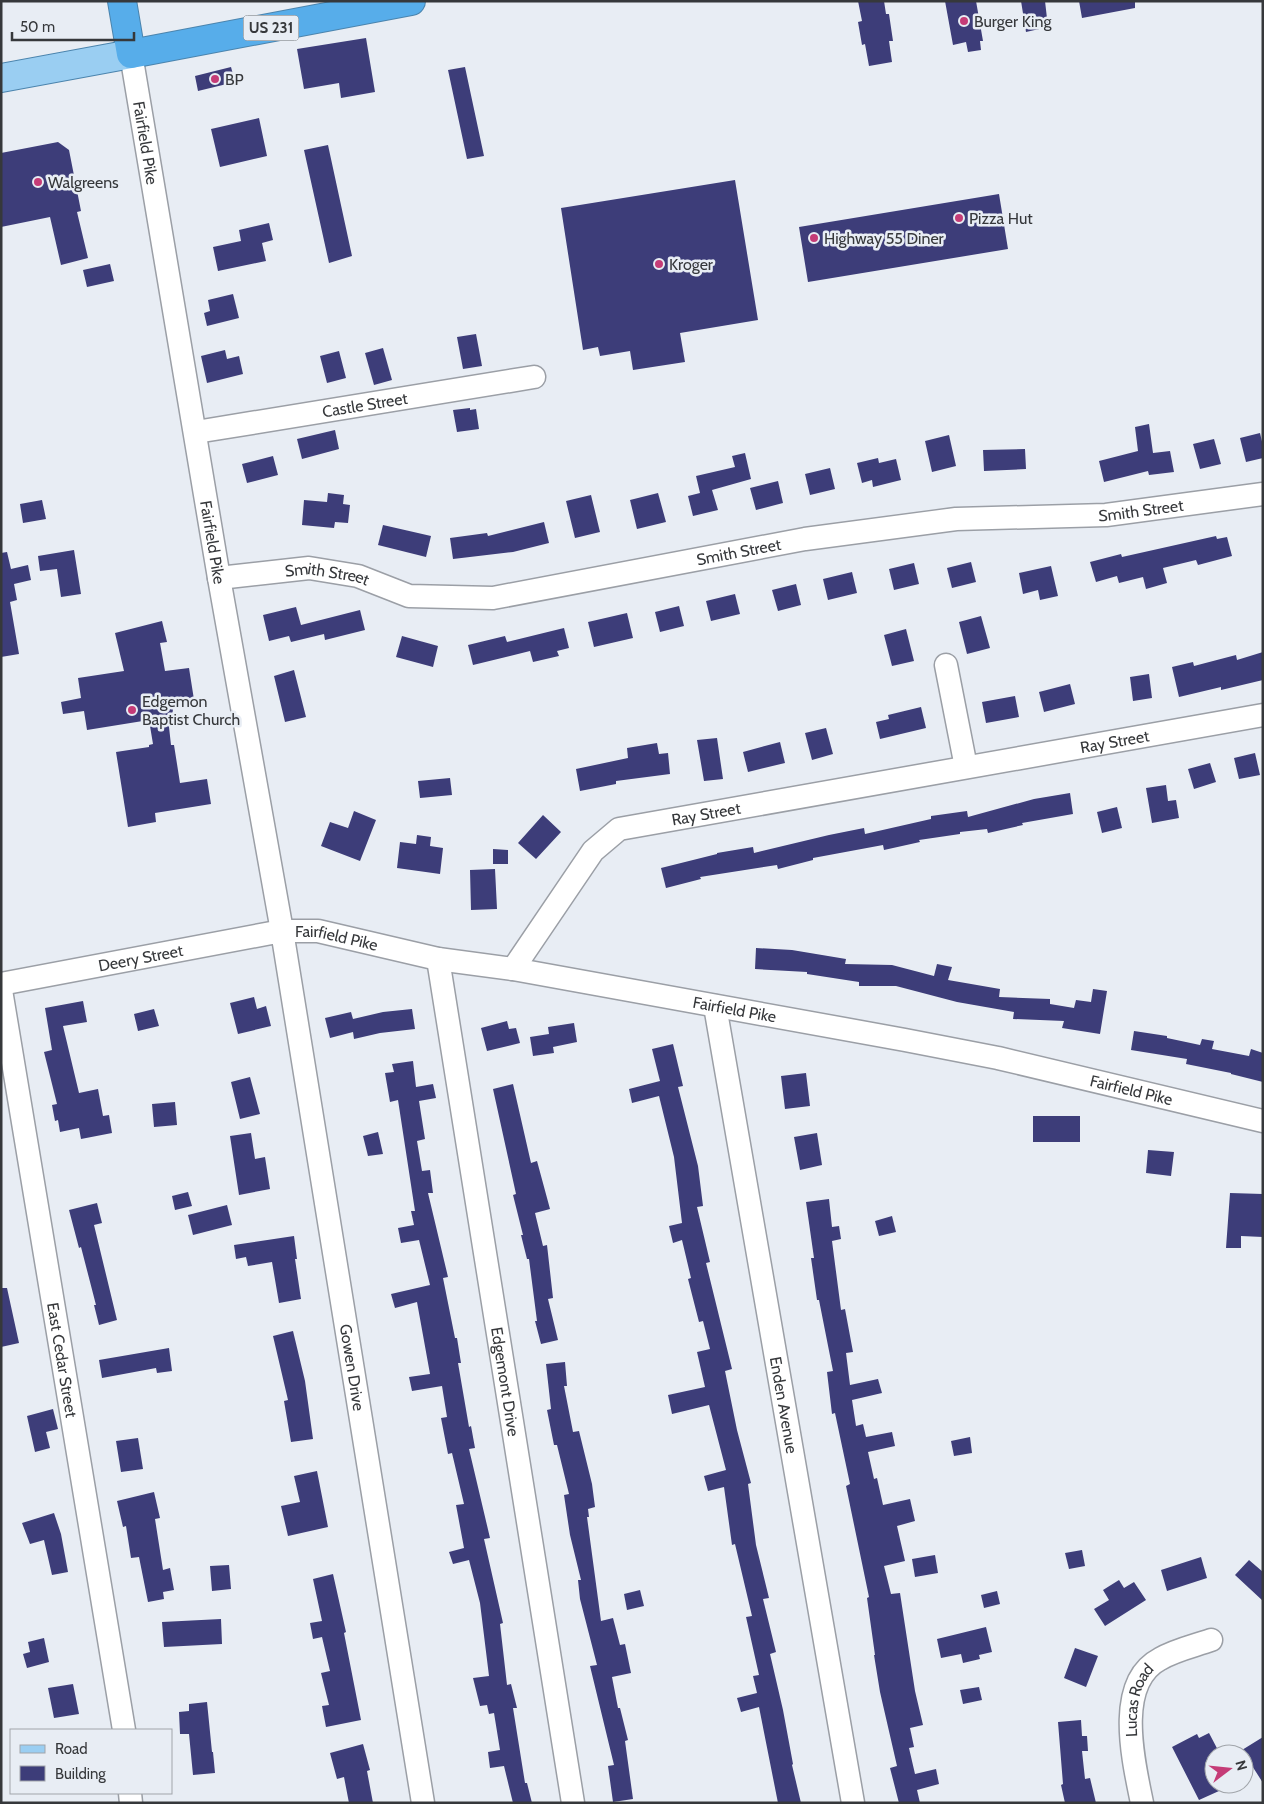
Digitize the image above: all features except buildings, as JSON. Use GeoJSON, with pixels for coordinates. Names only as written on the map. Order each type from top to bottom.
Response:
{"type":"FeatureCollection","features":[{"type":"Feature","properties":{"kind":"highway"},"geometry":{"type":"LineString","coordinates":[[122,1],[131,54]]}},
{"type":"Feature","properties":{"kind":"highway","name":"US 231"},"geometry":{"type":"LineString","coordinates":[[131,54],[411,1]]}},
{"type":"Feature","properties":{"kind":"main road"},"geometry":{"type":"LineString","coordinates":[[1,78],[131,54]]}},
{"type":"Feature","properties":{"kind":"street","name":"Fairfield Pike"},"geometry":{"type":"LineString","coordinates":[[131,54],[219,578],[269,868],[282,931],[318,931],[438,959],[513,968],[906,1040],[998,1058],[1263,1121]]}},
{"type":"Feature","properties":{"kind":"street","name":"Castle Street"},"geometry":{"type":"LineString","coordinates":[[196,432],[534,377]]}},
{"type":"Feature","properties":{"kind":"street","name":"Smith Street"},"geometry":{"type":"LineString","coordinates":[[219,578],[309,568],[358,576],[409,596],[493,598],[805,539],[956,519],[1106,515],[1263,494]]}},
{"type":"Feature","properties":{"kind":"street"},"geometry":{"type":"LineString","coordinates":[[946,665],[966,767]]}},
{"type":"Feature","properties":{"kind":"street","name":"Ray Street"},"geometry":{"type":"LineString","coordinates":[[513,968],[593,851],[619,830],[1263,715]]}},
{"type":"Feature","properties":{"kind":"street","name":"Deery Street"},"geometry":{"type":"LineString","coordinates":[[1,984],[282,931]]}},
{"type":"Feature","properties":{"kind":"street","name":"Gowen Drive"},"geometry":{"type":"LineString","coordinates":[[282,931],[423,1803]]}},
{"type":"Feature","properties":{"kind":"street","name":"Edgemont Drive"},"geometry":{"type":"LineString","coordinates":[[438,959],[573,1803]]}},
{"type":"Feature","properties":{"kind":"street","name":"East Cedar Street"},"geometry":{"type":"LineString","coordinates":[[1,990],[124,1729]]}},
{"type":"Feature","properties":{"kind":"street","name":"Enden Avenue"},"geometry":{"type":"LineString","coordinates":[[715,1006],[853,1803]]}},
{"type":"Feature","properties":{"kind":"street","name":"Lucas Road"},"geometry":{"type":"LineString","coordinates":[[1142,1803],[1131,1746],[1131,1712],[1134,1694],[1144,1673],[1158,1659],[1211,1640]]}},
{"type":"Feature","properties":{"kind":"place","name":"Burger King"},"geometry":{"type":"Point","coordinates":[964,21]}},
{"type":"Feature","properties":{"kind":"place","name":"BP"},"geometry":{"type":"Point","coordinates":[215,79]}},
{"type":"Feature","properties":{"kind":"place","name":"Walgreens"},"geometry":{"type":"Point","coordinates":[38,182]}},
{"type":"Feature","properties":{"kind":"place","name":"Pizza Hut"},"geometry":{"type":"Point","coordinates":[959,218]}},
{"type":"Feature","properties":{"kind":"place","name":"Highway 55 Diner"},"geometry":{"type":"Point","coordinates":[814,238]}},
{"type":"Feature","properties":{"kind":"place","name":"Kroger"},"geometry":{"type":"Point","coordinates":[659,264]}},
{"type":"Feature","properties":{"kind":"place","name":"Edgemon Baptist Church"},"geometry":{"type":"Point","coordinates":[132,710]}}]}
